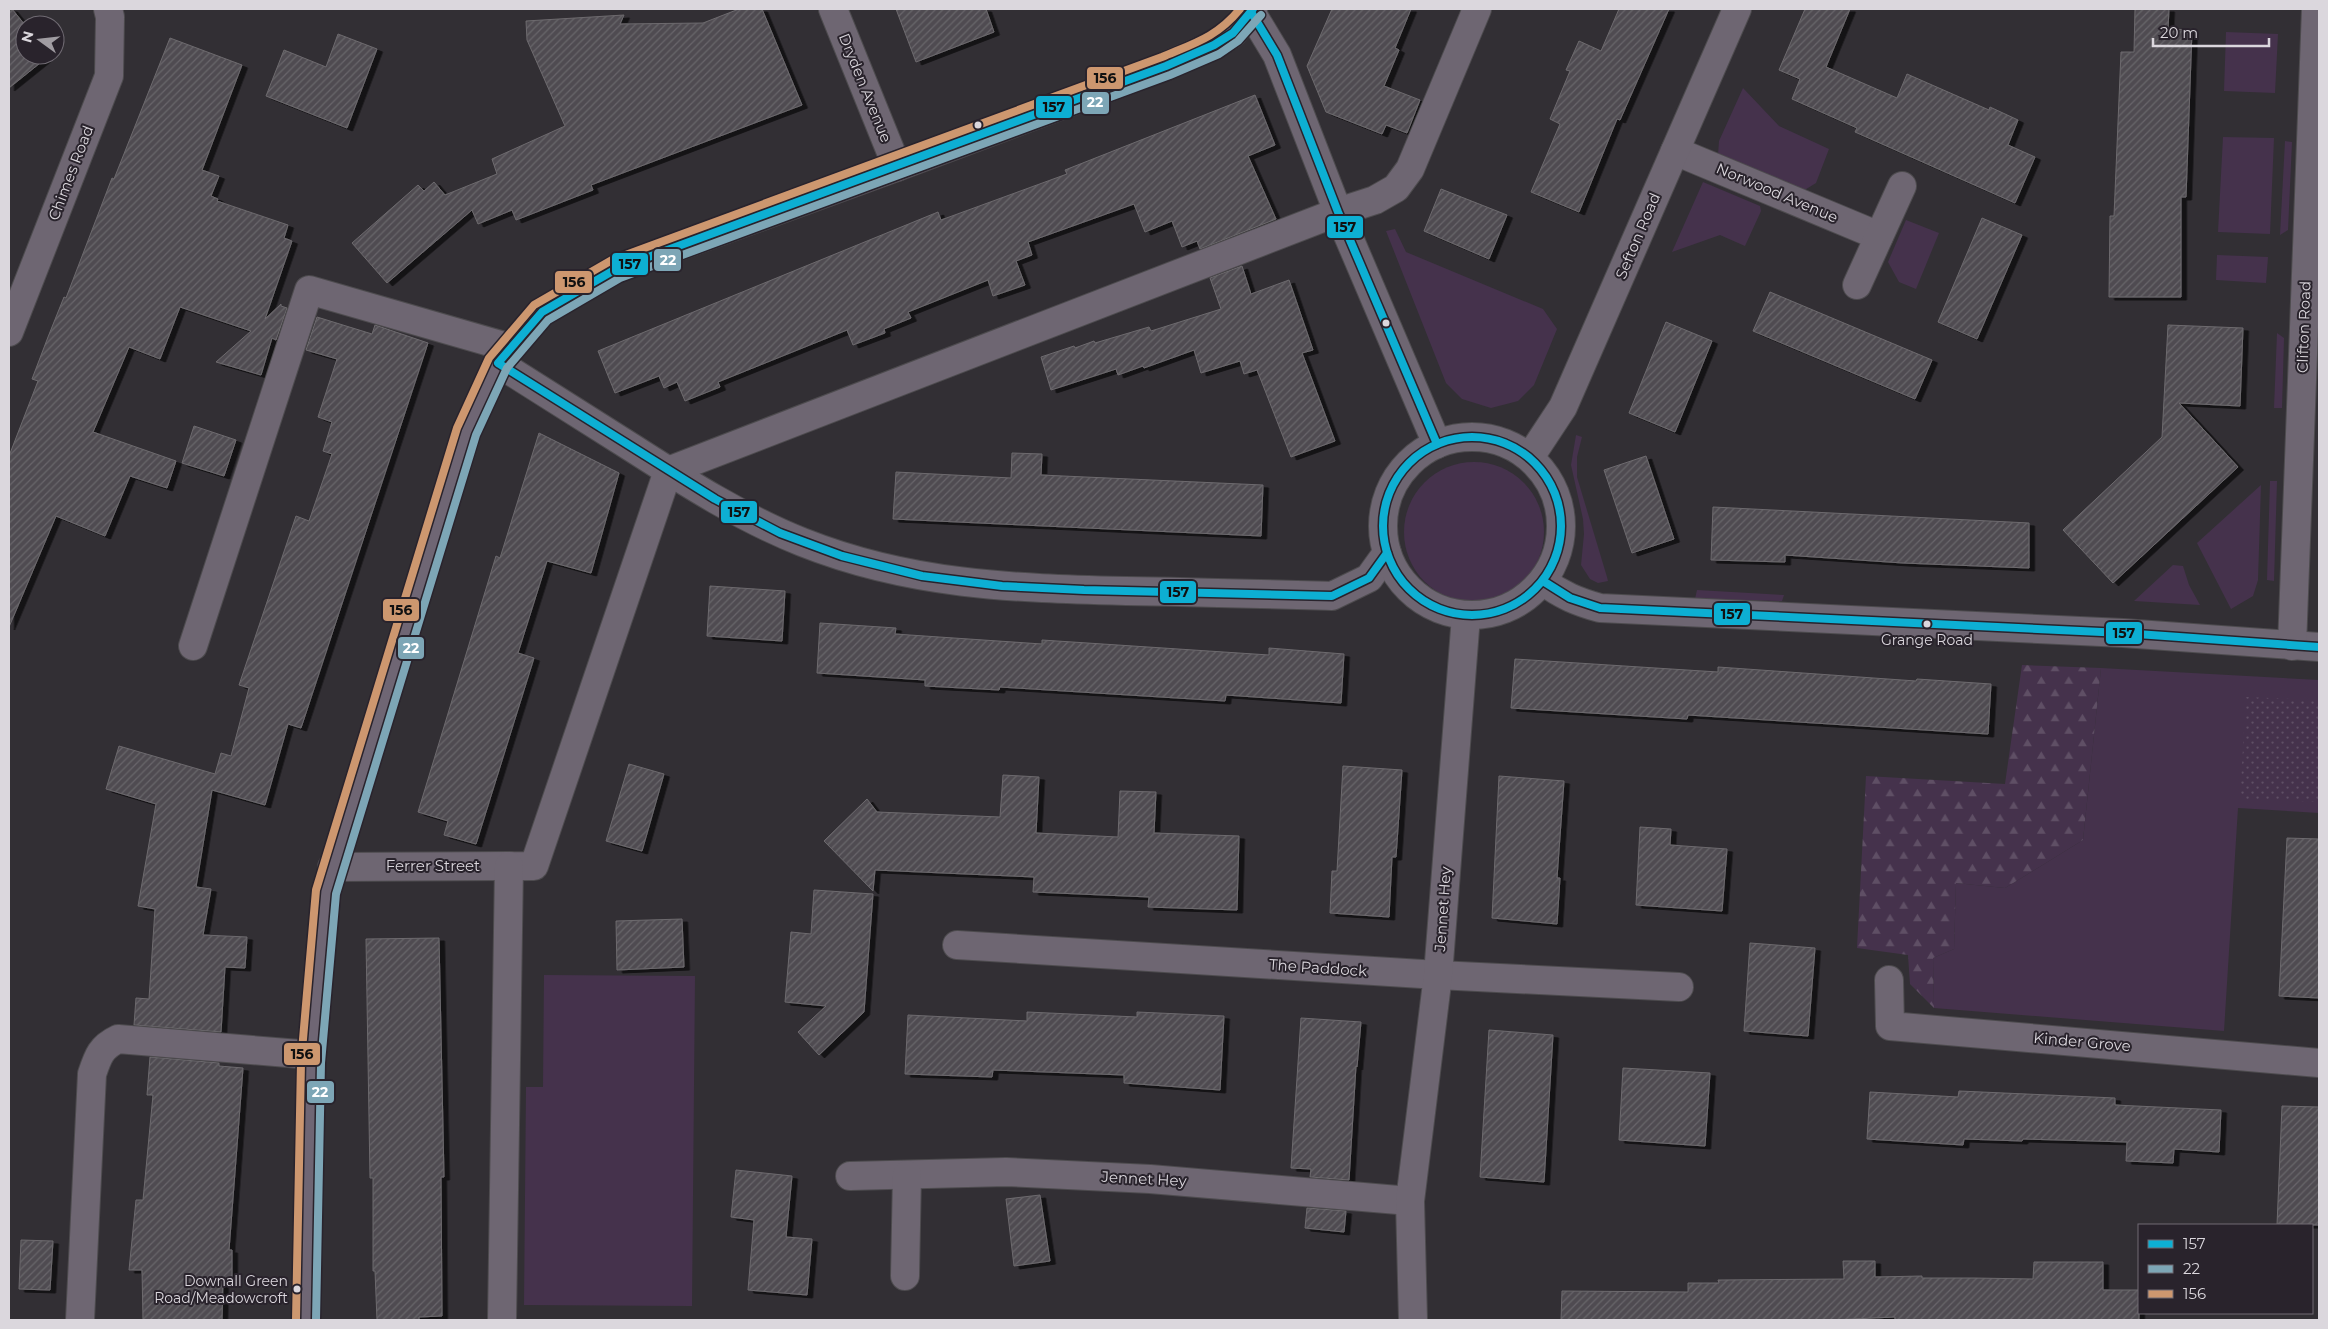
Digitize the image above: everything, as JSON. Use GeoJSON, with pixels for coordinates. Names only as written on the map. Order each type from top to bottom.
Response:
{"type":"FeatureCollection","features":[{"type":"Feature","properties":{"kind":"main road"},"geometry":{"type":"LineString","coordinates":[[306,1320],[312,1055],[326,892],[332,867],[467,431],[504,355],[542,312],[616,269],[897,167],[1166,66],[1206,49],[1233,33],[1252,11]]}},
{"type":"Feature","properties":{"kind":"street","name":"Chimes Road"},"geometry":{"type":"LineString","coordinates":[[9,332],[109,76],[110,17],[108,9]]}},
{"type":"Feature","properties":{"kind":"street","name":"Dryden Avenue"},"geometry":{"type":"LineString","coordinates":[[833,9],[897,167]]}},
{"type":"Feature","properties":{"kind":"street"},"geometry":{"type":"LineString","coordinates":[[502,1320],[521,866],[668,471],[1338,212],[1375,200],[1396,188],[1410,168],[1477,9]]}},
{"type":"Feature","properties":{"kind":"street","name":"Sefton Road"},"geometry":{"type":"LineString","coordinates":[[1530,457],[1563,407],[1737,9]]}},
{"type":"Feature","properties":{"kind":"street","name":"Clifton Road"},"geometry":{"type":"LineString","coordinates":[[2292,646],[2316,9]]}},
{"type":"Feature","properties":{"kind":"street"},"geometry":{"type":"LineString","coordinates":[[1252,11],[1277,55],[1338,212],[1437,444]]}},
{"type":"Feature","properties":{"kind":"street","name":"Norwood Avenue"},"geometry":{"type":"LineString","coordinates":[[1675,151],[1879,236]]}},
{"type":"Feature","properties":{"kind":"street"},"geometry":{"type":"LineString","coordinates":[[1857,285],[1902,186]]}},
{"type":"Feature","properties":{"kind":"street"},"geometry":{"type":"LineString","coordinates":[[193,646],[308,290],[504,355],[668,471],[751,519],[801,542],[906,574],[966,584],[1054,589],[1332,596],[1369,578],[1388,553]]}},
{"type":"Feature","properties":{"kind":"street"},"geometry":{"type":"LineString","coordinates":[[1460,437],[1485,438],[1509,444],[1530,457],[1548,478],[1559,503],[1562,531],[1556,558],[1543,582],[1521,601],[1495,613],[1466,616],[1445,612],[1426,602],[1409,589],[1396,572],[1388,553],[1383,527],[1387,501],[1403,471],[1415,458],[1437,444],[1460,437]]}},
{"type":"Feature","properties":{"kind":"street"},"geometry":{"type":"LineString","coordinates":[[1543,582],[1575,601],[1600,608],[2123,633],[2319,647]]}},
{"type":"Feature","properties":{"kind":"street","name":"Jennet Hey"},"geometry":{"type":"LineString","coordinates":[[1413,1320],[1410,1201],[1438,975],[1466,616]]}},
{"type":"Feature","properties":{"kind":"street","name":"Ferrer Street"},"geometry":{"type":"LineString","coordinates":[[332,867],[521,866]]}},
{"type":"Feature","properties":{"kind":"street","name":"The Paddock"},"geometry":{"type":"LineString","coordinates":[[957,945],[1438,975],[1679,987]]}},
{"type":"Feature","properties":{"kind":"street","name":"Kinder Grove"},"geometry":{"type":"LineString","coordinates":[[1889,980],[1890,1026],[2319,1063]]}},
{"type":"Feature","properties":{"kind":"street"},"geometry":{"type":"LineString","coordinates":[[80,1320],[92,1074],[97,1059],[106,1045],[118,1039],[312,1055]]}},
{"type":"Feature","properties":{"kind":"street","name":"Jennet Hey"},"geometry":{"type":"LineString","coordinates":[[850,1176],[1006,1172],[1282,1189],[1410,1201]]}},
{"type":"Feature","properties":{"kind":"street"},"geometry":{"type":"LineString","coordinates":[[904,1276],[907,1175]]}},
{"type":"Feature","properties":{"kind":"green space"},"geometry":{"type":"Polygon","coordinates":[[[2226,32],[2278,34],[2275,93],[2224,91],[2226,32]]]}},
{"type":"Feature","properties":{"kind":"green space"},"geometry":{"type":"Polygon","coordinates":[[[1743,88],[1779,126],[1829,149],[1816,183],[1803,191],[1718,155],[1719,141],[1743,88]]]}},
{"type":"Feature","properties":{"kind":"green space"},"geometry":{"type":"Polygon","coordinates":[[[2223,137],[2274,138],[2270,234],[2218,232],[2223,137]]]}},
{"type":"Feature","properties":{"kind":"green space"},"geometry":{"type":"Polygon","coordinates":[[[2285,141],[2292,142],[2288,230],[2280,235],[2285,141]]]}},
{"type":"Feature","properties":{"kind":"green space"},"geometry":{"type":"Polygon","coordinates":[[[1703,182],[1760,206],[1761,211],[1745,246],[1720,235],[1672,252],[1703,182]]]}},
{"type":"Feature","properties":{"kind":"green space"},"geometry":{"type":"Polygon","coordinates":[[[1906,220],[1939,233],[1916,289],[1899,282],[1888,262],[1906,220]]]}},
{"type":"Feature","properties":{"kind":"green space"},"geometry":{"type":"Polygon","coordinates":[[[1395,229],[1406,252],[1543,309],[1557,329],[1534,385],[1518,401],[1491,408],[1462,399],[1446,383],[1386,231],[1395,229]]]}},
{"type":"Feature","properties":{"kind":"green space"},"geometry":{"type":"Polygon","coordinates":[[[2217,255],[2268,257],[2266,283],[2216,280],[2217,255]]]}},
{"type":"Feature","properties":{"kind":"green space"},"geometry":{"type":"Polygon","coordinates":[[[2277,333],[2284,338],[2282,408],[2274,408],[2277,333]]]}},
{"type":"Feature","properties":{"kind":"green space"},"geometry":{"type":"Polygon","coordinates":[[[1576,435],[1582,437],[1577,457],[1577,477],[1608,581],[1598,583],[1590,579],[1581,565],[1584,534],[1583,519],[1571,465],[1576,435]]]}},
{"type":"Feature","properties":{"kind":"green space"},"geometry":{"type":"Polygon","coordinates":[[[1474,462],[1488,463],[1501,467],[1524,482],[1539,505],[1543,518],[1543,546],[1539,559],[1524,582],[1501,597],[1488,601],[1474,602],[1460,601],[1447,597],[1424,582],[1409,559],[1405,546],[1404,532],[1405,518],[1409,505],[1424,482],[1447,467],[1460,463],[1474,462]]]}},
{"type":"Feature","properties":{"kind":"green space"},"geometry":{"type":"Polygon","coordinates":[[[2270,481],[2277,481],[2274,581],[2267,580],[2270,481]]]}},
{"type":"Feature","properties":{"kind":"green space"},"geometry":{"type":"Polygon","coordinates":[[[2261,485],[2258,580],[2253,596],[2231,609],[2197,543],[2261,485]]]}},
{"type":"Feature","properties":{"kind":"green space"},"geometry":{"type":"Polygon","coordinates":[[[2173,565],[2183,566],[2189,585],[2200,605],[2134,601],[2173,565]]]}},
{"type":"Feature","properties":{"kind":"green space"},"geometry":{"type":"Polygon","coordinates":[[[1697,590],[1784,595],[1782,601],[1695,599],[1697,590]]]}},
{"type":"Feature","properties":{"kind":"green space"},"geometry":{"type":"Polygon","coordinates":[[[2022,665],[2101,668],[2083,840],[2005,888],[1956,883],[1954,949],[1933,958],[1934,1008],[1910,984],[1908,955],[1857,948],[1866,776],[2005,784],[2022,665]]]}},
{"type":"Feature","properties":{"kind":"green space"},"geometry":{"type":"Polygon","coordinates":[[[2101,668],[2319,680],[2319,813],[2238,808],[2224,1031],[1934,1008],[1933,958],[1954,949],[1956,883],[2005,888],[2083,840],[2101,668]]]}},
{"type":"Feature","properties":{"kind":"green space"},"geometry":{"type":"Polygon","coordinates":[[[2246,697],[2319,700],[2319,802],[2240,799],[2246,697]]]}},
{"type":"Feature","properties":{"kind":"green space"},"geometry":{"type":"Polygon","coordinates":[[[544,975],[695,976],[692,1306],[524,1305],[526,1087],[543,1087],[544,975]]]}},
{"type":"Feature","properties":{"kind":"building"},"geometry":{"type":"Polygon","coordinates":[[[9,9],[12,9],[17,15],[15,15],[15,65],[38,65],[9,88],[9,9]]]}},
{"type":"Feature","properties":{"kind":"building"},"geometry":{"type":"Polygon","coordinates":[[[739,9],[762,9],[802,105],[591,185],[593,190],[516,220],[512,210],[478,224],[472,210],[387,283],[352,243],[418,185],[424,191],[434,182],[445,195],[497,174],[492,159],[565,126],[527,40],[526,21],[624,15],[620,24],[703,23],[739,9]]]}},
{"type":"Feature","properties":{"kind":"building"},"geometry":{"type":"Polygon","coordinates":[[[896,9],[986,9],[994,32],[916,62],[896,9]]]}},
{"type":"Feature","properties":{"kind":"building"},"geometry":{"type":"Polygon","coordinates":[[[1332,9],[1411,9],[1395,48],[1399,50],[1384,86],[1420,100],[1407,133],[1386,125],[1382,134],[1326,112],[1307,66],[1332,9]]]}},
{"type":"Feature","properties":{"kind":"building"},"geometry":{"type":"Polygon","coordinates":[[[1619,9],[1669,9],[1620,120],[1617,119],[1579,212],[1531,192],[1560,124],[1550,119],[1570,71],[1566,70],[1579,41],[1601,51],[1619,9]]]}},
{"type":"Feature","properties":{"kind":"building"},"geometry":{"type":"Polygon","coordinates":[[[1805,9],[1850,9],[1826,67],[1897,98],[1907,74],[1989,110],[1990,107],[2018,120],[2008,145],[2035,157],[2015,203],[1855,132],[1857,128],[1792,99],[1800,79],[1779,70],[1805,9]]]}},
{"type":"Feature","properties":{"kind":"building"},"geometry":{"type":"Polygon","coordinates":[[[2135,9],[2169,9],[2168,29],[2192,30],[2186,197],[2181,197],[2181,297],[2109,297],[2110,216],[2114,216],[2121,52],[2134,52],[2135,9]]]}},
{"type":"Feature","properties":{"kind":"building"},"geometry":{"type":"Polygon","coordinates":[[[338,34],[377,49],[347,128],[266,96],[284,50],[326,67],[338,34]]]}},
{"type":"Feature","properties":{"kind":"building"},"geometry":{"type":"Polygon","coordinates":[[[170,38],[242,65],[202,170],[219,176],[211,196],[218,199],[217,201],[288,225],[284,238],[292,241],[265,319],[281,304],[281,306],[287,308],[276,340],[272,338],[261,375],[216,362],[251,331],[180,307],[160,359],[129,347],[93,432],[176,461],[167,488],[130,476],[105,536],[56,516],[9,627],[9,456],[38,381],[32,379],[48,337],[64,297],[66,298],[112,178],[114,179],[170,38]]]}},
{"type":"Feature","properties":{"kind":"building"},"geometry":{"type":"Polygon","coordinates":[[[1255,95],[1275,145],[1248,156],[1276,219],[1200,249],[1197,241],[1182,247],[1172,221],[1145,232],[1134,204],[1028,242],[1032,255],[1016,261],[1025,285],[993,296],[988,280],[908,312],[911,318],[884,329],[885,333],[853,345],[847,330],[718,382],[720,387],[685,401],[677,382],[664,388],[659,376],[615,393],[598,351],[938,212],[941,220],[1067,174],[1065,170],[1255,95]]]}},
{"type":"Feature","properties":{"kind":"building"},"geometry":{"type":"Polygon","coordinates":[[[1441,189],[1507,215],[1489,259],[1424,231],[1441,189]]]}},
{"type":"Feature","properties":{"kind":"building"},"geometry":{"type":"Polygon","coordinates":[[[1982,218],[2022,235],[1977,339],[1938,322],[1982,218]]]}},
{"type":"Feature","properties":{"kind":"building"},"geometry":{"type":"Polygon","coordinates":[[[1242,266],[1251,294],[1289,280],[1313,350],[1302,353],[1335,441],[1291,457],[1257,370],[1244,374],[1240,361],[1201,373],[1194,350],[1144,368],[1143,366],[1118,375],[1116,369],[1051,390],[1041,357],[1074,346],[1075,348],[1094,341],[1095,343],[1149,327],[1151,331],[1221,309],[1210,278],[1242,266]]]}},
{"type":"Feature","properties":{"kind":"building"},"geometry":{"type":"Polygon","coordinates":[[[1770,292],[1932,360],[1915,399],[1753,331],[1770,292]]]}},
{"type":"Feature","properties":{"kind":"building"},"geometry":{"type":"Polygon","coordinates":[[[317,317],[372,334],[375,325],[428,343],[301,728],[288,724],[265,805],[212,790],[196,887],[211,889],[203,935],[247,937],[245,968],[225,967],[221,1032],[134,1025],[136,998],[149,999],[155,909],[138,906],[156,804],[106,789],[119,746],[215,774],[221,753],[231,756],[249,688],[239,685],[296,516],[309,521],[332,454],[323,451],[332,422],[318,417],[337,359],[306,350],[317,317]]]}},
{"type":"Feature","properties":{"kind":"building"},"geometry":{"type":"Polygon","coordinates":[[[1666,322],[1712,341],[1675,432],[1629,413],[1666,322]]]}},
{"type":"Feature","properties":{"kind":"building"},"geometry":{"type":"Polygon","coordinates":[[[2168,325],[2243,328],[2240,406],[2179,403],[2238,467],[2113,583],[2063,530],[2162,437],[2168,325]]]}},
{"type":"Feature","properties":{"kind":"building"},"geometry":{"type":"Polygon","coordinates":[[[194,426],[236,440],[224,476],[182,463],[194,426]]]}},
{"type":"Feature","properties":{"kind":"building"},"geometry":{"type":"Polygon","coordinates":[[[539,433],[619,473],[591,573],[547,561],[518,653],[534,658],[476,844],[444,835],[448,821],[418,812],[496,556],[500,558],[539,433]]]}},
{"type":"Feature","properties":{"kind":"building"},"geometry":{"type":"Polygon","coordinates":[[[1012,453],[1042,454],[1041,475],[1263,485],[1261,536],[893,519],[896,472],[1011,478],[1012,453]]]}},
{"type":"Feature","properties":{"kind":"building"},"geometry":{"type":"Polygon","coordinates":[[[1646,456],[1674,539],[1632,553],[1604,470],[1646,456]]]}},
{"type":"Feature","properties":{"kind":"building"},"geometry":{"type":"Polygon","coordinates":[[[1713,507],[2029,523],[2029,568],[1903,563],[1785,555],[1785,562],[1711,560],[1713,507]]]}},
{"type":"Feature","properties":{"kind":"building"},"geometry":{"type":"Polygon","coordinates":[[[710,586],[785,591],[782,641],[707,636],[710,586]]]}},
{"type":"Feature","properties":{"kind":"building"},"geometry":{"type":"Polygon","coordinates":[[[820,623],[896,628],[895,634],[1042,644],[1042,640],[1269,655],[1269,648],[1344,654],[1341,703],[1226,695],[1225,701],[1000,687],[999,690],[925,686],[925,680],[817,673],[820,623]]]}},
{"type":"Feature","properties":{"kind":"building"},"geometry":{"type":"Polygon","coordinates":[[[1515,659],[1718,672],[1718,667],[1916,681],[1917,679],[1991,684],[1988,734],[1688,715],[1687,719],[1511,708],[1515,659]]]}},
{"type":"Feature","properties":{"kind":"building"},"geometry":{"type":"Polygon","coordinates":[[[629,764],[664,774],[642,851],[606,841],[629,764]]]}},
{"type":"Feature","properties":{"kind":"building"},"geometry":{"type":"Polygon","coordinates":[[[1343,766],[1402,770],[1396,857],[1392,857],[1389,917],[1330,913],[1332,871],[1337,871],[1343,766]]]}},
{"type":"Feature","properties":{"kind":"building"},"geometry":{"type":"Polygon","coordinates":[[[1003,775],[1039,777],[1036,833],[1118,837],[1120,791],[1156,792],[1154,833],[1239,836],[1237,910],[1148,907],[1149,897],[1033,892],[1034,877],[875,870],[873,891],[824,841],[867,799],[877,812],[1000,817],[1003,775]]]}},
{"type":"Feature","properties":{"kind":"building"},"geometry":{"type":"Polygon","coordinates":[[[1499,776],[1564,781],[1557,878],[1560,878],[1557,924],[1492,918],[1499,776]]]}},
{"type":"Feature","properties":{"kind":"building"},"geometry":{"type":"Polygon","coordinates":[[[1640,827],[1671,829],[1670,845],[1727,849],[1722,911],[1636,905],[1640,827]]]}},
{"type":"Feature","properties":{"kind":"building"},"geometry":{"type":"Polygon","coordinates":[[[2287,838],[2319,839],[2319,998],[2279,996],[2287,838]]]}},
{"type":"Feature","properties":{"kind":"building"},"geometry":{"type":"Polygon","coordinates":[[[814,890],[873,894],[864,1012],[819,1055],[798,1032],[826,1006],[785,1002],[791,932],[811,934],[814,890]]]}},
{"type":"Feature","properties":{"kind":"building"},"geometry":{"type":"Polygon","coordinates":[[[682,919],[684,967],[617,970],[616,921],[682,919]]]}},
{"type":"Feature","properties":{"kind":"building"},"geometry":{"type":"Polygon","coordinates":[[[439,938],[444,1177],[441,1177],[442,1316],[419,1317],[419,1320],[377,1320],[375,1271],[373,1271],[373,1178],[370,1178],[366,939],[439,938]]]}},
{"type":"Feature","properties":{"kind":"building"},"geometry":{"type":"Polygon","coordinates":[[[1750,943],[1815,948],[1808,1036],[1744,1031],[1750,943]]]}},
{"type":"Feature","properties":{"kind":"building"},"geometry":{"type":"Polygon","coordinates":[[[1027,1012],[1137,1017],[1137,1012],[1224,1016],[1220,1090],[1124,1083],[1124,1075],[993,1070],[992,1077],[905,1074],[908,1015],[1027,1021],[1027,1012]]]}},
{"type":"Feature","properties":{"kind":"building"},"geometry":{"type":"Polygon","coordinates":[[[1301,1018],[1361,1022],[1356,1066],[1349,1180],[1310,1177],[1311,1169],[1291,1168],[1301,1018]]]}},
{"type":"Feature","properties":{"kind":"building"},"geometry":{"type":"Polygon","coordinates":[[[1489,1030],[1553,1035],[1544,1182],[1480,1177],[1489,1030]]]}},
{"type":"Feature","properties":{"kind":"building"},"geometry":{"type":"Polygon","coordinates":[[[150,1057],[219,1063],[219,1066],[243,1068],[229,1250],[232,1250],[232,1279],[223,1279],[222,1320],[143,1320],[142,1270],[129,1270],[136,1200],[143,1200],[153,1095],[147,1095],[150,1057]]]}},
{"type":"Feature","properties":{"kind":"building"},"geometry":{"type":"Polygon","coordinates":[[[1623,1068],[1710,1073],[1705,1146],[1619,1140],[1623,1068]]]}},
{"type":"Feature","properties":{"kind":"building"},"geometry":{"type":"Polygon","coordinates":[[[1959,1091],[2115,1098],[2115,1105],[2221,1110],[2219,1152],[2174,1149],[2173,1163],[2126,1161],[2127,1142],[1964,1139],[1963,1145],[1867,1139],[1870,1092],[1958,1097],[1959,1091]]]}},
{"type":"Feature","properties":{"kind":"building"},"geometry":{"type":"Polygon","coordinates":[[[2282,1106],[2319,1107],[2319,1225],[2277,1224],[2282,1106]]]}},
{"type":"Feature","properties":{"kind":"building"},"geometry":{"type":"Polygon","coordinates":[[[736,1170],[792,1176],[786,1237],[812,1239],[807,1295],[748,1290],[754,1220],[731,1217],[736,1170]]]}},
{"type":"Feature","properties":{"kind":"building"},"geometry":{"type":"Polygon","coordinates":[[[1040,1195],[1050,1261],[1014,1266],[1006,1199],[1040,1195]]]}},
{"type":"Feature","properties":{"kind":"building"},"geometry":{"type":"Polygon","coordinates":[[[1307,1208],[1346,1211],[1344,1232],[1305,1228],[1307,1208]]]}},
{"type":"Feature","properties":{"kind":"building"},"geometry":{"type":"Polygon","coordinates":[[[21,1240],[53,1241],[50,1290],[19,1289],[21,1240]]]}},
{"type":"Feature","properties":{"kind":"building"},"geometry":{"type":"Polygon","coordinates":[[[1843,1261],[1875,1261],[1875,1277],[1922,1276],[1922,1278],[2033,1279],[2034,1262],[2103,1262],[2103,1290],[2138,1290],[2139,1320],[1895,1320],[1895,1317],[1831,1320],[1561,1320],[1562,1291],[1688,1292],[1688,1283],[1719,1283],[1718,1280],[1844,1279],[1843,1261]]]}},
{"type":"Feature","properties":{"kind":"transit line","name":"156"},"geometry":{"type":"LineString","coordinates":[[296,1320],[301,1062],[316,890],[457,428],[489,358],[534,305],[612,260],[1162,57],[1214,33],[1240,9]]}},
{"type":"Feature","properties":{"kind":"transit line","name":"157"},"geometry":{"type":"LineString","coordinates":[[1253,9],[1233,33],[1214,45],[1166,66],[616,269],[542,312],[498,363],[715,499],[780,533],[842,556],[922,576],[1002,586],[1084,590],[1332,596],[1369,578],[1387,553]]}},
{"type":"Feature","properties":{"kind":"transit line","name":"157"},"geometry":{"type":"LineString","coordinates":[[1251,12],[1277,55],[1338,212],[1437,444]]}},
{"type":"Feature","properties":{"kind":"transit line","name":"22"},"geometry":{"type":"LineString","coordinates":[[316,1320],[321,1063],[336,894],[476,435],[507,368],[548,320],[620,278],[1170,75],[1219,54],[1238,41],[1261,15]]}},
{"type":"Feature","properties":{"kind":"transit line","name":"157"},"geometry":{"type":"LineString","coordinates":[[1472,437],[1506,444],[1521,452],[1535,463],[1546,477],[1554,492],[1561,526],[1554,560],[1546,575],[1535,589],[1521,600],[1506,608],[1472,615],[1438,608],[1423,600],[1409,589],[1398,575],[1390,560],[1383,526],[1390,492],[1398,477],[1409,463],[1423,452],[1438,444],[1472,437]]}},
{"type":"Feature","properties":{"kind":"transit line","name":"157"},"geometry":{"type":"LineString","coordinates":[[1543,581],[1570,598],[1600,608],[2123,633],[2319,647]]}},
{"type":"Feature","properties":{"kind":"place","name":"Grange Road"},"geometry":{"type":"Point","coordinates":[1927,624]}},
{"type":"Feature","properties":{"kind":"place","name":"Downall Green Road/Meadowcroft"},"geometry":{"type":"Point","coordinates":[297,1289]}}]}
